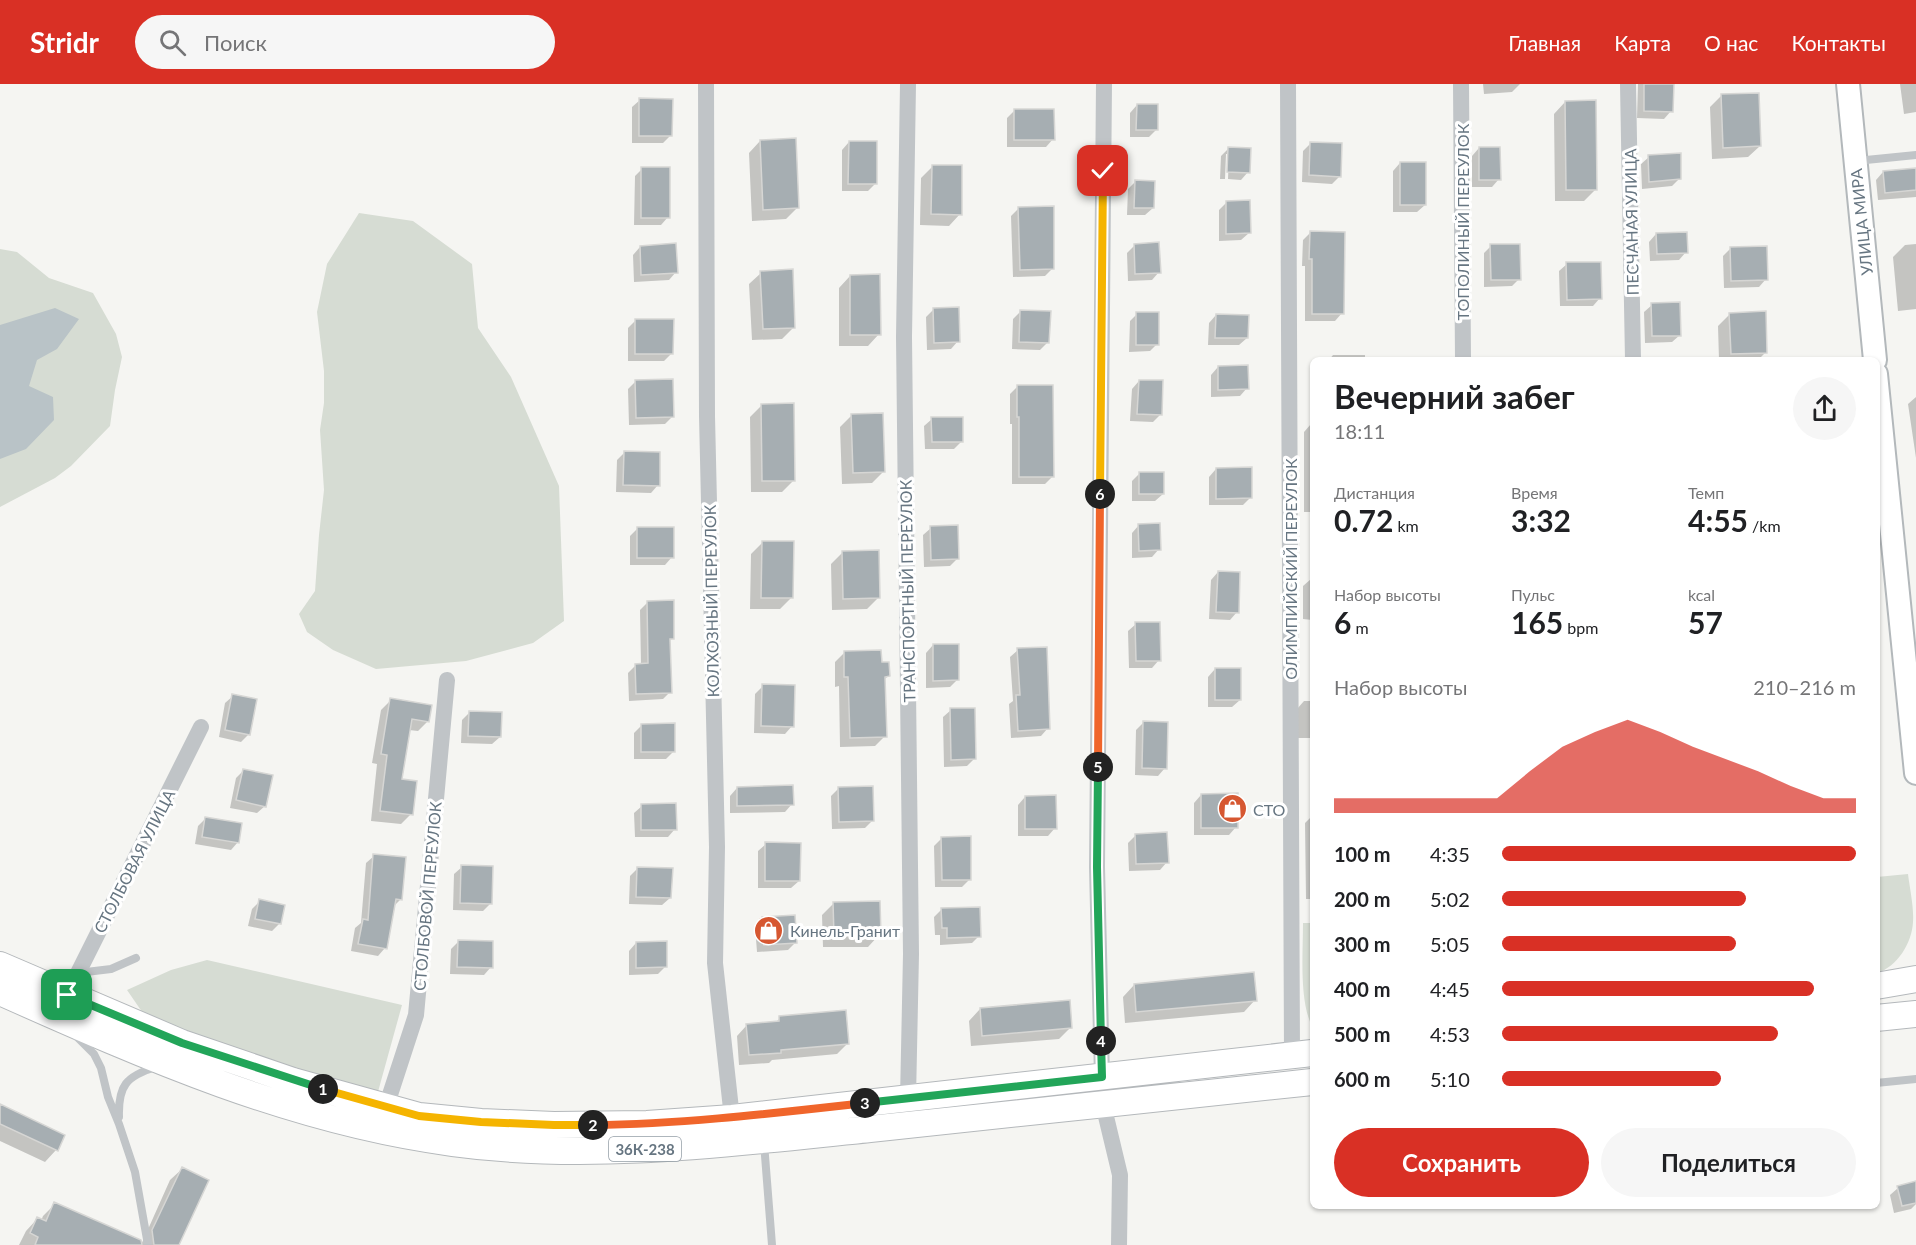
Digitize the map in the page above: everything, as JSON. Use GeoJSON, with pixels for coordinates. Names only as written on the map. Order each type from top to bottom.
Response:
{"type":"FeatureCollection","features":[{"type":"Feature","properties":{"kind":"main road","name":"УЛИЦА МИРА"},"geometry":{"type":"LineString","coordinates":[[1848,84],[1875,357]]}},
{"type":"Feature","properties":{"kind":"main road"},"geometry":{"type":"LineString","coordinates":[[1880,414],[1916,773]]}},
{"type":"Feature","properties":{"kind":"main road"},"geometry":{"type":"LineString","coordinates":[[0,965],[182,1043],[293,1081],[419,1116],[481,1122],[554,1125],[647,1124],[732,1118],[1302,1054]]}},
{"type":"Feature","properties":{"kind":"main road"},"geometry":{"type":"LineString","coordinates":[[1880,985],[1916,980]]}},
{"type":"Feature","properties":{"kind":"main road","name":"36К-238"},"geometry":{"type":"LineString","coordinates":[[0,992],[67,995],[167,1063],[246,1094],[383,1132],[514,1150],[648,1149],[764,1140],[1103,1104],[1310,1086]]}},
{"type":"Feature","properties":{"kind":"main road"},"geometry":{"type":"LineString","coordinates":[[1880,1018],[1916,1014]]}},
{"type":"Feature","properties":{"kind":"street","name":"КОЛХОЗНЫЙ ПЕРЕУЛОК"},"geometry":{"type":"LineString","coordinates":[[706,84],[707,416],[717,847],[715,963],[732,1118]]}},
{"type":"Feature","properties":{"kind":"street","name":"ТРАНСПОРТНЫЙ ПЕРЕУЛОК"},"geometry":{"type":"LineString","coordinates":[[908,84],[904,337],[910,930],[909,1099]]}},
{"type":"Feature","properties":{"kind":"street"},"geometry":{"type":"LineString","coordinates":[[1102,1077],[1097,867],[1104,84]]}},
{"type":"Feature","properties":{"kind":"street","name":"ОЛИМПИЙСКИЙ ПЕРЕУЛОК"},"geometry":{"type":"LineString","coordinates":[[1288,84],[1302,1054]]}},
{"type":"Feature","properties":{"kind":"street","name":"ТОПОЛИНЫЙ ПЕРЕУЛОК"},"geometry":{"type":"LineString","coordinates":[[1461,84],[1463,357]]}},
{"type":"Feature","properties":{"kind":"street","name":"ПЕСЧАНАЯ УЛИЦА"},"geometry":{"type":"LineString","coordinates":[[1628,84],[1633,357]]}},
{"type":"Feature","properties":{"kind":"street","name":"СТОЛБОВОЙ ПЕРЕУЛОК"},"geometry":{"type":"LineString","coordinates":[[386,1107],[416,1014],[447,680]]}},
{"type":"Feature","properties":{"kind":"street","name":"СТОЛБОВАЯ УЛИЦА"},"geometry":{"type":"LineString","coordinates":[[67,995],[201,727]]}},
{"type":"Feature","properties":{"kind":"street"},"geometry":{"type":"LineString","coordinates":[[1103,1104],[1120,1175],[1119,1245]]}},
{"type":"Feature","properties":{"kind":"lane"},"geometry":{"type":"LineString","coordinates":[[1855,161],[1916,155]]}},
{"type":"Feature","properties":{"kind":"lane"},"geometry":{"type":"LineString","coordinates":[[136,958],[111,969],[67,995],[101,1068],[108,1097],[135,1172],[148,1245]]}},
{"type":"Feature","properties":{"kind":"lane"},"geometry":{"type":"LineString","coordinates":[[119,1124],[119,1100],[122,1088],[141,1072],[167,1063]]}},
{"type":"Feature","properties":{"kind":"lane"},"geometry":{"type":"LineString","coordinates":[[1880,1083],[1916,1079]]}},
{"type":"Feature","properties":{"kind":"lane"},"geometry":{"type":"LineString","coordinates":[[764,1140],[772,1245]]}},
{"type":"Feature","properties":{"kind":"shaded area"},"geometry":{"type":"Polygon","coordinates":[[[359,213],[413,221],[472,264],[478,328],[511,377],[559,486],[564,621],[533,643],[466,661],[376,669],[333,650],[307,632],[299,614],[315,591],[324,490],[320,430],[324,403],[324,371],[317,312],[327,264],[359,213]]]}},
{"type":"Feature","properties":{"kind":"shaded area"},"geometry":{"type":"Polygon","coordinates":[[[0,249],[17,252],[49,278],[93,293],[116,334],[122,357],[110,426],[71,466],[55,478],[0,507],[0,249]]]}},
{"type":"Feature","properties":{"kind":"shaded area"},"geometry":{"type":"Polygon","coordinates":[[[55,308],[79,319],[57,349],[37,360],[29,386],[53,397],[54,420],[26,449],[0,459],[0,325],[55,308]]]}},
{"type":"Feature","properties":{"kind":"shaded area"},"geometry":{"type":"Polygon","coordinates":[[[1908,874],[1913,916],[1910,938],[1902,953],[1897,960],[1880,972],[1880,877],[1908,874]]]}},
{"type":"Feature","properties":{"kind":"shaded area"},"geometry":{"type":"Polygon","coordinates":[[[1303,923],[1310,923],[1310,1021],[1303,990],[1303,923]]]}},
{"type":"Feature","properties":{"kind":"shaded area"},"geometry":{"type":"Polygon","coordinates":[[[207,960],[402,1005],[376,1099],[147,1019],[127,990],[171,970],[207,960]]]}},
{"type":"Feature","properties":{"kind":"building"},"geometry":{"type":"Polygon","coordinates":[[[1644,84],[1674,84],[1673,112],[1644,111],[1644,84]]]}},
{"type":"Feature","properties":{"kind":"building"},"geometry":{"type":"Polygon","coordinates":[[[1759,93],[1761,146],[1723,148],[1721,94],[1759,93]]]}},
{"type":"Feature","properties":{"kind":"building"},"geometry":{"type":"Polygon","coordinates":[[[639,98],[673,99],[672,136],[639,136],[639,98]]]}},
{"type":"Feature","properties":{"kind":"building"},"geometry":{"type":"Polygon","coordinates":[[[1596,100],[1597,190],[1566,190],[1565,101],[1596,100]]]}},
{"type":"Feature","properties":{"kind":"building"},"geometry":{"type":"Polygon","coordinates":[[[1137,104],[1158,104],[1158,130],[1136,130],[1137,104]]]}},
{"type":"Feature","properties":{"kind":"building"},"geometry":{"type":"Polygon","coordinates":[[[1014,109],[1054,109],[1055,140],[1014,140],[1014,109]]]}},
{"type":"Feature","properties":{"kind":"building"},"geometry":{"type":"Polygon","coordinates":[[[796,138],[799,208],[763,210],[760,140],[796,138]]]}},
{"type":"Feature","properties":{"kind":"building"},"geometry":{"type":"Polygon","coordinates":[[[849,141],[877,141],[877,184],[848,184],[849,141]]]}},
{"type":"Feature","properties":{"kind":"building"},"geometry":{"type":"Polygon","coordinates":[[[1310,142],[1342,143],[1341,177],[1309,175],[1310,142]]]}},
{"type":"Feature","properties":{"kind":"building"},"geometry":{"type":"Polygon","coordinates":[[[1228,147],[1251,148],[1250,173],[1227,172],[1228,147]]]}},
{"type":"Feature","properties":{"kind":"building"},"geometry":{"type":"Polygon","coordinates":[[[1479,147],[1500,147],[1501,180],[1479,180],[1479,147]]]}},
{"type":"Feature","properties":{"kind":"building"},"geometry":{"type":"Polygon","coordinates":[[[1681,153],[1681,179],[1649,182],[1648,155],[1681,153]]]}},
{"type":"Feature","properties":{"kind":"building"},"geometry":{"type":"Polygon","coordinates":[[[1400,162],[1426,162],[1426,205],[1400,205],[1400,162]]]}},
{"type":"Feature","properties":{"kind":"building"},"geometry":{"type":"Polygon","coordinates":[[[932,165],[962,165],[962,215],[931,214],[932,165]]]}},
{"type":"Feature","properties":{"kind":"building"},"geometry":{"type":"Polygon","coordinates":[[[641,167],[670,167],[670,218],[641,218],[641,167]]]}},
{"type":"Feature","properties":{"kind":"building"},"geometry":{"type":"Polygon","coordinates":[[[1916,168],[1916,190],[1885,193],[1883,171],[1916,168]]]}},
{"type":"Feature","properties":{"kind":"building"},"geometry":{"type":"Polygon","coordinates":[[[1135,180],[1155,181],[1154,208],[1134,208],[1135,180]]]}},
{"type":"Feature","properties":{"kind":"building"},"geometry":{"type":"Polygon","coordinates":[[[1250,200],[1251,233],[1226,234],[1226,201],[1250,200]]]}},
{"type":"Feature","properties":{"kind":"building"},"geometry":{"type":"Polygon","coordinates":[[[1054,206],[1054,269],[1020,270],[1018,207],[1054,206]]]}},
{"type":"Feature","properties":{"kind":"building"},"geometry":{"type":"Polygon","coordinates":[[[1310,231],[1345,232],[1344,314],[1312,314],[1310,231]]]}},
{"type":"Feature","properties":{"kind":"building"},"geometry":{"type":"Polygon","coordinates":[[[1687,232],[1688,253],[1657,254],[1656,233],[1687,232]]]}},
{"type":"Feature","properties":{"kind":"building"},"geometry":{"type":"Polygon","coordinates":[[[1159,242],[1161,273],[1135,274],[1134,244],[1159,242]]]}},
{"type":"Feature","properties":{"kind":"building"},"geometry":{"type":"Polygon","coordinates":[[[676,243],[678,273],[641,275],[640,246],[676,243]]]}},
{"type":"Feature","properties":{"kind":"building"},"geometry":{"type":"Polygon","coordinates":[[[1490,244],[1520,244],[1521,280],[1491,280],[1490,244]]]}},
{"type":"Feature","properties":{"kind":"building"},"geometry":{"type":"Polygon","coordinates":[[[1767,246],[1768,280],[1731,281],[1730,247],[1767,246]]]}},
{"type":"Feature","properties":{"kind":"building"},"geometry":{"type":"Polygon","coordinates":[[[1566,262],[1601,262],[1602,299],[1567,300],[1566,262]]]}},
{"type":"Feature","properties":{"kind":"building"},"geometry":{"type":"Polygon","coordinates":[[[793,269],[795,328],[763,329],[760,271],[793,269]]]}},
{"type":"Feature","properties":{"kind":"building"},"geometry":{"type":"Polygon","coordinates":[[[880,274],[881,335],[850,335],[850,275],[880,274]]]}},
{"type":"Feature","properties":{"kind":"building"},"geometry":{"type":"Polygon","coordinates":[[[1680,302],[1681,336],[1652,336],[1651,303],[1680,302]]]}},
{"type":"Feature","properties":{"kind":"building"},"geometry":{"type":"Polygon","coordinates":[[[959,307],[960,342],[934,343],[933,308],[959,307]]]}},
{"type":"Feature","properties":{"kind":"building"},"geometry":{"type":"Polygon","coordinates":[[[1020,310],[1051,311],[1049,343],[1019,342],[1020,310]]]}},
{"type":"Feature","properties":{"kind":"building"},"geometry":{"type":"Polygon","coordinates":[[[1766,311],[1767,353],[1731,354],[1729,313],[1766,311]]]}},
{"type":"Feature","properties":{"kind":"building"},"geometry":{"type":"Polygon","coordinates":[[[1136,312],[1159,312],[1159,345],[1136,345],[1136,312]]]}},
{"type":"Feature","properties":{"kind":"building"},"geometry":{"type":"Polygon","coordinates":[[[1216,314],[1249,315],[1248,338],[1215,338],[1216,314]]]}},
{"type":"Feature","properties":{"kind":"building"},"geometry":{"type":"Polygon","coordinates":[[[635,319],[674,319],[673,354],[635,354],[635,319]]]}},
{"type":"Feature","properties":{"kind":"building"},"geometry":{"type":"Polygon","coordinates":[[[1248,365],[1249,389],[1218,390],[1218,366],[1248,365]]]}},
{"type":"Feature","properties":{"kind":"building"},"geometry":{"type":"Polygon","coordinates":[[[673,379],[674,417],[636,418],[635,380],[673,379]]]}},
{"type":"Feature","properties":{"kind":"building"},"geometry":{"type":"Polygon","coordinates":[[[1139,380],[1163,380],[1162,415],[1137,414],[1139,380]]]}},
{"type":"Feature","properties":{"kind":"building"},"geometry":{"type":"Polygon","coordinates":[[[1017,385],[1053,385],[1054,477],[1019,477],[1017,385]]]}},
{"type":"Feature","properties":{"kind":"building"},"geometry":{"type":"Polygon","coordinates":[[[794,403],[795,481],[762,481],[761,404],[794,403]]]}},
{"type":"Feature","properties":{"kind":"building"},"geometry":{"type":"Polygon","coordinates":[[[883,413],[885,472],[853,473],[851,414],[883,413]]]}},
{"type":"Feature","properties":{"kind":"building"},"geometry":{"type":"Polygon","coordinates":[[[931,417],[963,417],[963,442],[932,442],[931,417]]]}},
{"type":"Feature","properties":{"kind":"building"},"geometry":{"type":"Polygon","coordinates":[[[624,451],[660,452],[660,486],[623,485],[624,451]]]}},
{"type":"Feature","properties":{"kind":"building"},"geometry":{"type":"Polygon","coordinates":[[[1252,467],[1252,498],[1216,499],[1216,468],[1252,467]]]}},
{"type":"Feature","properties":{"kind":"building"},"geometry":{"type":"Polygon","coordinates":[[[1139,472],[1164,472],[1164,494],[1139,494],[1139,472]]]}},
{"type":"Feature","properties":{"kind":"building"},"geometry":{"type":"Polygon","coordinates":[[[1160,523],[1161,550],[1139,551],[1138,524],[1160,523]]]}},
{"type":"Feature","properties":{"kind":"building"},"geometry":{"type":"Polygon","coordinates":[[[958,525],[959,559],[931,560],[930,526],[958,525]]]}},
{"type":"Feature","properties":{"kind":"building"},"geometry":{"type":"Polygon","coordinates":[[[637,527],[674,527],[674,558],[637,558],[637,527]]]}},
{"type":"Feature","properties":{"kind":"building"},"geometry":{"type":"Polygon","coordinates":[[[762,541],[794,541],[793,598],[761,598],[762,541]]]}},
{"type":"Feature","properties":{"kind":"building"},"geometry":{"type":"Polygon","coordinates":[[[879,550],[880,598],[843,599],[842,551],[879,550]]]}},
{"type":"Feature","properties":{"kind":"building"},"geometry":{"type":"Polygon","coordinates":[[[1218,571],[1240,572],[1239,613],[1216,612],[1218,571]]]}},
{"type":"Feature","properties":{"kind":"building"},"geometry":{"type":"Polygon","coordinates":[[[674,600],[674,639],[670,639],[672,693],[636,694],[635,664],[648,663],[647,601],[674,600]]]}},
{"type":"Feature","properties":{"kind":"building"},"geometry":{"type":"Polygon","coordinates":[[[1135,622],[1160,622],[1161,661],[1136,661],[1135,622]]]}},
{"type":"Feature","properties":{"kind":"building"},"geometry":{"type":"Polygon","coordinates":[[[933,644],[959,644],[959,680],[933,681],[933,644]]]}},
{"type":"Feature","properties":{"kind":"building"},"geometry":{"type":"Polygon","coordinates":[[[1047,647],[1050,729],[1018,731],[1016,695],[1020,695],[1017,648],[1047,647]]]}},
{"type":"Feature","properties":{"kind":"building"},"geometry":{"type":"Polygon","coordinates":[[[881,650],[882,662],[889,662],[890,676],[885,677],[887,737],[850,738],[848,677],[844,677],[844,651],[881,650]]]}},
{"type":"Feature","properties":{"kind":"building"},"geometry":{"type":"Polygon","coordinates":[[[1215,668],[1241,668],[1241,700],[1215,700],[1215,668]]]}},
{"type":"Feature","properties":{"kind":"building"},"geometry":{"type":"Polygon","coordinates":[[[762,684],[795,685],[794,727],[761,726],[762,684]]]}},
{"type":"Feature","properties":{"kind":"building"},"geometry":{"type":"Polygon","coordinates":[[[232,694],[257,699],[250,735],[225,730],[232,694]]]}},
{"type":"Feature","properties":{"kind":"building"},"geometry":{"type":"Polygon","coordinates":[[[390,698],[432,705],[429,722],[412,719],[402,779],[417,781],[413,815],[380,811],[387,755],[381,754],[390,698]]]}},
{"type":"Feature","properties":{"kind":"building"},"geometry":{"type":"Polygon","coordinates":[[[950,708],[975,708],[976,759],[951,760],[950,708]]]}},
{"type":"Feature","properties":{"kind":"building"},"geometry":{"type":"Polygon","coordinates":[[[469,711],[502,712],[501,737],[468,736],[469,711]]]}},
{"type":"Feature","properties":{"kind":"building"},"geometry":{"type":"Polygon","coordinates":[[[1143,721],[1168,722],[1167,769],[1142,768],[1143,721]]]}},
{"type":"Feature","properties":{"kind":"building"},"geometry":{"type":"Polygon","coordinates":[[[675,723],[675,752],[641,752],[641,724],[675,723]]]}},
{"type":"Feature","properties":{"kind":"building"},"geometry":{"type":"Polygon","coordinates":[[[243,769],[273,775],[266,807],[236,800],[243,769]]]}},
{"type":"Feature","properties":{"kind":"building"},"geometry":{"type":"Polygon","coordinates":[[[793,785],[794,805],[737,806],[737,787],[793,785]]]}},
{"type":"Feature","properties":{"kind":"building"},"geometry":{"type":"Polygon","coordinates":[[[873,786],[874,821],[839,822],[838,787],[873,786]]]}},
{"type":"Feature","properties":{"kind":"building"},"geometry":{"type":"Polygon","coordinates":[[[1238,793],[1238,828],[1201,828],[1201,794],[1238,793]]]}},
{"type":"Feature","properties":{"kind":"building"},"geometry":{"type":"Polygon","coordinates":[[[1056,795],[1057,829],[1025,829],[1025,796],[1056,795]]]}},
{"type":"Feature","properties":{"kind":"building"},"geometry":{"type":"Polygon","coordinates":[[[676,803],[677,830],[641,830],[641,804],[676,803]]]}},
{"type":"Feature","properties":{"kind":"building"},"geometry":{"type":"Polygon","coordinates":[[[205,817],[242,823],[239,843],[202,837],[205,817]]]}},
{"type":"Feature","properties":{"kind":"building"},"geometry":{"type":"Polygon","coordinates":[[[1167,832],[1169,863],[1136,864],[1135,834],[1167,832]]]}},
{"type":"Feature","properties":{"kind":"building"},"geometry":{"type":"Polygon","coordinates":[[[971,836],[971,880],[942,880],[941,837],[971,836]]]}},
{"type":"Feature","properties":{"kind":"building"},"geometry":{"type":"Polygon","coordinates":[[[765,842],[801,843],[800,881],[765,881],[765,842]]]}},
{"type":"Feature","properties":{"kind":"building"},"geometry":{"type":"Polygon","coordinates":[[[373,854],[406,857],[402,900],[396,899],[387,949],[358,944],[363,919],[368,920],[373,854]]]}},
{"type":"Feature","properties":{"kind":"building"},"geometry":{"type":"Polygon","coordinates":[[[461,865],[493,866],[492,904],[460,903],[461,865]]]}},
{"type":"Feature","properties":{"kind":"building"},"geometry":{"type":"Polygon","coordinates":[[[637,867],[673,868],[671,898],[636,897],[637,867]]]}},
{"type":"Feature","properties":{"kind":"building"},"geometry":{"type":"Polygon","coordinates":[[[259,899],[285,905],[281,924],[255,919],[259,899]]]}},
{"type":"Feature","properties":{"kind":"building"},"geometry":{"type":"Polygon","coordinates":[[[880,901],[881,936],[834,936],[833,902],[880,901]]]}},
{"type":"Feature","properties":{"kind":"building"},"geometry":{"type":"Polygon","coordinates":[[[980,907],[981,937],[947,938],[947,928],[942,928],[941,908],[980,907]]]}},
{"type":"Feature","properties":{"kind":"building"},"geometry":{"type":"Polygon","coordinates":[[[795,915],[797,943],[764,945],[762,917],[795,915]]]}},
{"type":"Feature","properties":{"kind":"building"},"geometry":{"type":"Polygon","coordinates":[[[458,940],[493,941],[493,968],[457,967],[458,940]]]}},
{"type":"Feature","properties":{"kind":"building"},"geometry":{"type":"Polygon","coordinates":[[[667,941],[667,967],[636,968],[636,942],[667,941]]]}},
{"type":"Feature","properties":{"kind":"building"},"geometry":{"type":"Polygon","coordinates":[[[1254,972],[1257,1001],[1136,1012],[1134,984],[1254,972]]]}},
{"type":"Feature","properties":{"kind":"building"},"geometry":{"type":"Polygon","coordinates":[[[1070,1000],[1072,1028],[982,1036],[980,1008],[1070,1000]]]}},
{"type":"Feature","properties":{"kind":"building"},"geometry":{"type":"Polygon","coordinates":[[[846,1010],[849,1044],[749,1055],[746,1024],[779,1021],[779,1016],[846,1010]]]}},
{"type":"Feature","properties":{"kind":"building"},"geometry":{"type":"Polygon","coordinates":[[[0,1104],[65,1135],[58,1151],[0,1124],[0,1104]]]}},
{"type":"Feature","properties":{"kind":"building"},"geometry":{"type":"Polygon","coordinates":[[[182,1167],[209,1180],[179,1245],[154,1245],[152,1230],[182,1167]]]}},
{"type":"Feature","properties":{"kind":"building"},"geometry":{"type":"Polygon","coordinates":[[[1916,1181],[1916,1203],[1902,1206],[1897,1186],[1916,1181]]]}},
{"type":"Feature","properties":{"kind":"building"},"geometry":{"type":"Polygon","coordinates":[[[54,1202],[141,1240],[142,1245],[35,1245],[38,1237],[30,1233],[37,1217],[46,1221],[54,1202]]]}},
{"type":"Feature","properties":{"kind":"place","name":"СТО"},"geometry":{"type":"Point","coordinates":[1232,809]}},
{"type":"Feature","properties":{"kind":"place","name":"Кинель-Гранит"},"geometry":{"type":"Point","coordinates":[769,930]}},
{"type":"Feature","properties":{"kind":"route"},"geometry":{"type":"LineString","coordinates":[[67,995],[182,1043],[293,1081],[419,1116],[481,1122],[554,1125],[647,1124],[732,1118],[1102,1077],[1097,867],[1103,171]]}}]}
